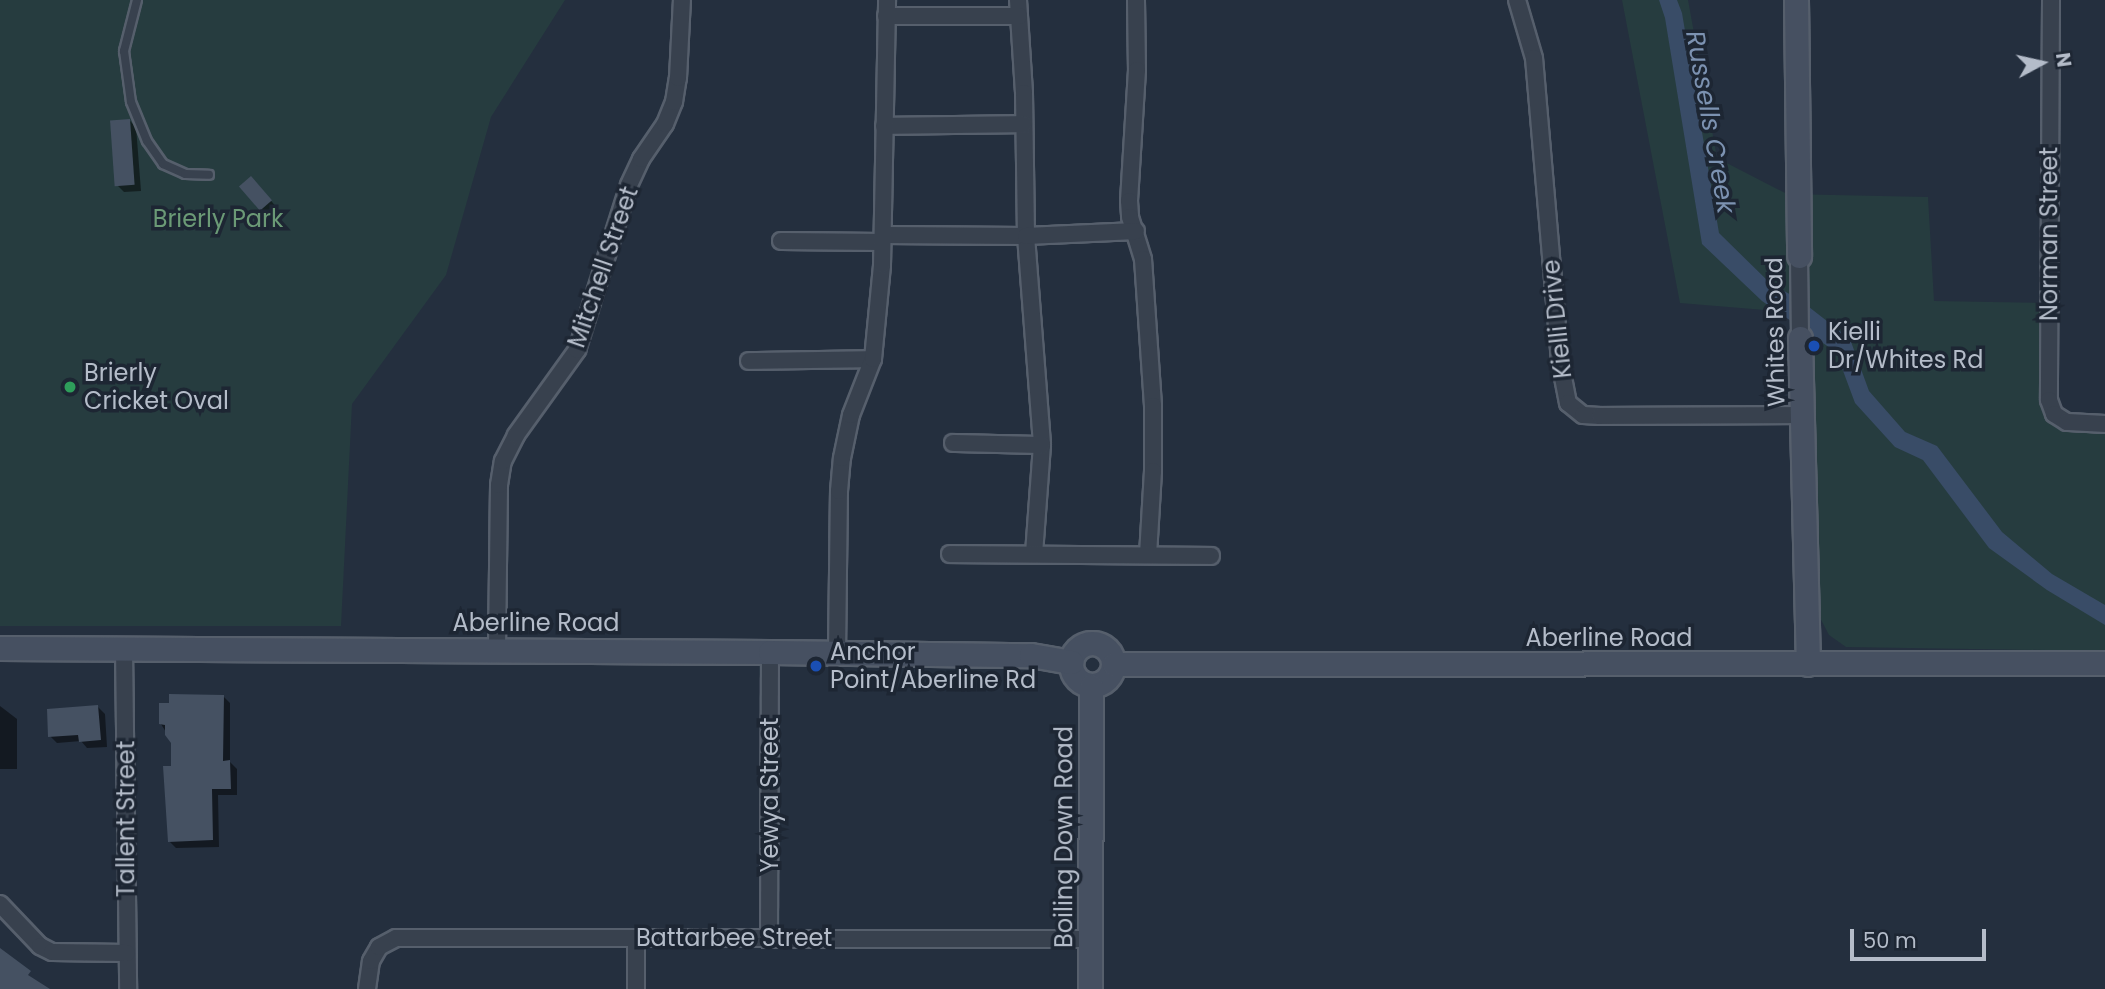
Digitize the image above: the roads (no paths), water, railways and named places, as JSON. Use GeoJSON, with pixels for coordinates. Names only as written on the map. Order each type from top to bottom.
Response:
{"type":"FeatureCollection","features":[{"type":"Feature","properties":{"kind":"street","name":"Mitchell Street"},"geometry":{"type":"LineString","coordinates":[[497,649],[499,485],[503,461],[516,435],[577,350],[629,185],[641,159],[665,124],[674,102],[678,78],[682,0]]}},
{"type":"Feature","properties":{"kind":"street"},"geometry":{"type":"LineString","coordinates":[[1136,0],[1137,70],[1129,201],[1130,217],[1143,260],[1153,406],[1153,471],[1148,555]]}},
{"type":"Feature","properties":{"kind":"street","name":"Kielli Drive"},"geometry":{"type":"LineString","coordinates":[[1517,0],[1534,58],[1560,362],[1569,402],[1583,415],[1802,415]]}},
{"type":"Feature","properties":{"kind":"street","name":"Whites Road"},"geometry":{"type":"LineString","coordinates":[[1796,0],[1800,338],[1808,664]]}},
{"type":"Feature","properties":{"kind":"street","name":"Norman Street"},"geometry":{"type":"LineString","coordinates":[[2051,0],[2049,400],[2054,414],[2067,422],[2105,424]]}},
{"type":"Feature","properties":{"kind":"street"},"geometry":{"type":"LineString","coordinates":[[837,653],[839,491],[842,458],[851,415],[873,359],[882,238],[886,8],[1019,8],[1026,236],[1042,444],[1034,554]]}},
{"type":"Feature","properties":{"kind":"street"},"geometry":{"type":"LineString","coordinates":[[884,126],[1024,124]]}},
{"type":"Feature","properties":{"kind":"street"},"geometry":{"type":"LineString","coordinates":[[780,241],[1136,231]]}},
{"type":"Feature","properties":{"kind":"street"},"geometry":{"type":"LineString","coordinates":[[749,361],[873,359]]}},
{"type":"Feature","properties":{"kind":"street"},"geometry":{"type":"LineString","coordinates":[[953,443],[1042,444]]}},
{"type":"Feature","properties":{"kind":"street"},"geometry":{"type":"LineString","coordinates":[[950,554],[1211,556]]}},
{"type":"Feature","properties":{"kind":"street"},"geometry":{"type":"LineString","coordinates":[[1090,642],[1104,645],[1114,664],[1110,677],[1091,686],[1073,675],[1071,662],[1077,649],[1090,642]]}},
{"type":"Feature","properties":{"kind":"street","name":"Aberline Road"},"geometry":{"type":"LineString","coordinates":[[0,648],[497,649],[1031,655],[1071,662]]}},
{"type":"Feature","properties":{"kind":"street","name":"Tallent Street"},"geometry":{"type":"LineString","coordinates":[[124,648],[128,989]]}},
{"type":"Feature","properties":{"kind":"street","name":"Yewya Street"},"geometry":{"type":"LineString","coordinates":[[769,938],[770,652]]}},
{"type":"Feature","properties":{"kind":"street","name":"Aberline Road"},"geometry":{"type":"LineString","coordinates":[[1114,664],[2105,663]]}},
{"type":"Feature","properties":{"kind":"street","name":"Boiling Down Road"},"geometry":{"type":"LineString","coordinates":[[1090,989],[1091,686]]}},
{"type":"Feature","properties":{"kind":"street"},"geometry":{"type":"LineString","coordinates":[[0,904],[40,946],[52,952],[127,953]]}},
{"type":"Feature","properties":{"kind":"street","name":"Battarbee Street"},"geometry":{"type":"LineString","coordinates":[[368,989],[371,961],[379,947],[396,938],[1091,939]]}},
{"type":"Feature","properties":{"kind":"street"},"geometry":{"type":"LineString","coordinates":[[636,938],[636,989]]}},
{"type":"Feature","properties":{"kind":"lane"},"geometry":{"type":"LineString","coordinates":[[137,0],[124,51],[131,102],[139,122],[147,141],[163,164],[185,174],[209,175]]}},
{"type":"Feature","properties":{"kind":"water"},"geometry":{"type":"Polygon","coordinates":[[[1659,0],[1677,0],[1682,13],[1719,233],[1770,283],[1800,300],[1850,339],[1869,391],[1905,432],[1937,446],[2002,532],[2052,574],[2105,605],[2105,625],[2047,590],[1989,548],[1923,460],[1895,447],[1855,403],[1836,352],[1762,301],[1702,244],[1665,18],[1659,0]]]}},
{"type":"Feature","properties":{"kind":"place","name":"Kielli Dr/Whites Rd"},"geometry":{"type":"Point","coordinates":[1814,346]}},
{"type":"Feature","properties":{"kind":"place","name":"Brierly Cricket Oval"},"geometry":{"type":"Point","coordinates":[70,387]}},
{"type":"Feature","properties":{"kind":"place","name":"Anchor Point/Aberline Rd"},"geometry":{"type":"Point","coordinates":[816,666]}},
{"type":"Feature","properties":{"kind":"water label","name":"Russells Creek"},"geometry":{"type":"Point","coordinates":[1710,122]}},
{"type":"Feature","properties":{"kind":"park label","name":"Brierly Park"},"geometry":{"type":"Point","coordinates":[218,219]}}]}
